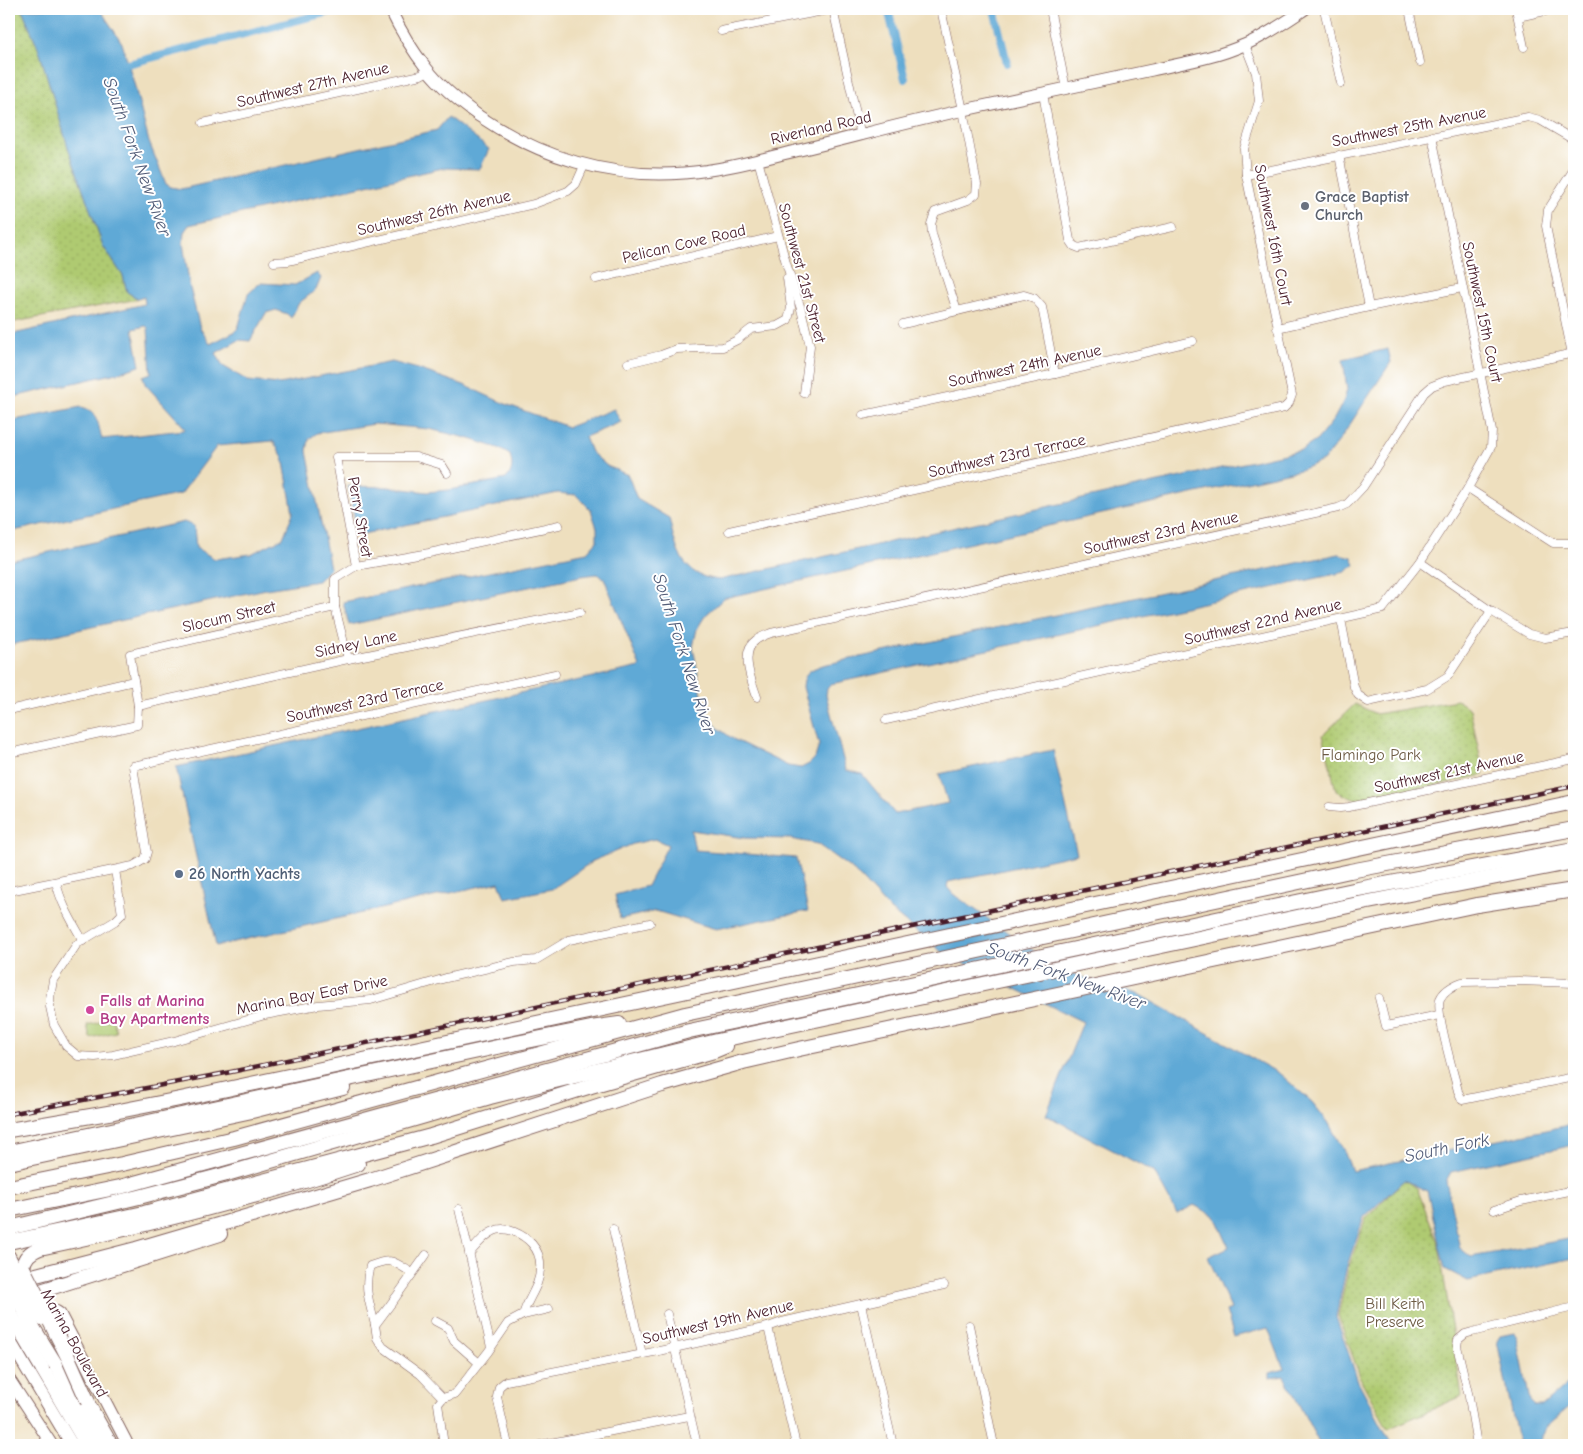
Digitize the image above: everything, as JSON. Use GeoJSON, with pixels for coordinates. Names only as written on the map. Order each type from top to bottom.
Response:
{"type":"FeatureCollection","features":[{"type":"Feature","properties":{"kind":"highway"},"geometry":{"type":"LineString","coordinates":[[9,1130],[168,1102],[1574,802]]}},
{"type":"Feature","properties":{"kind":"highway"},"geometry":{"type":"LineString","coordinates":[[1522,838],[1574,821]]}},
{"type":"Feature","properties":{"kind":"highway"},"geometry":{"type":"LineString","coordinates":[[9,1194],[124,1173],[282,1133],[642,1032],[1351,875],[1522,838],[1574,829]]}},
{"type":"Feature","properties":{"kind":"highway"},"geometry":{"type":"LineString","coordinates":[[1351,875],[1574,837]]}},
{"type":"Feature","properties":{"kind":"highway"},"geometry":{"type":"LineString","coordinates":[[9,1210],[120,1187],[687,1022],[1010,962],[1358,889],[1574,849]]}},
{"type":"Feature","properties":{"kind":"highway"},"geometry":{"type":"LineString","coordinates":[[9,1228],[166,1190],[459,1106],[693,1052],[714,1051],[757,1032],[1358,904],[1574,862]]}},
{"type":"Feature","properties":{"kind":"highway"},"geometry":{"type":"LineString","coordinates":[[1477,905],[1521,892],[1574,881]]}},
{"type":"Feature","properties":{"kind":"highway"},"geometry":{"type":"LineString","coordinates":[[14,1276],[136,1249],[346,1187],[671,1082],[743,1062],[1477,905],[1574,890]]}},
{"type":"Feature","properties":{"kind":"highway"},"geometry":{"type":"LineString","coordinates":[[9,1152],[591,1028],[664,1019],[687,1022]]}},
{"type":"Feature","properties":{"kind":"highway"},"geometry":{"type":"LineString","coordinates":[[9,1187],[151,1158],[288,1124],[664,1019]]}},
{"type":"Feature","properties":{"kind":"highway"},"geometry":{"type":"LineString","coordinates":[[9,1242],[129,1217],[431,1136],[693,1052]]}},
{"type":"Feature","properties":{"kind":"highway"},"geometry":{"type":"LineString","coordinates":[[9,1163],[148,1135],[288,1103],[452,1057]]}},
{"type":"Feature","properties":{"kind":"highway"},"geometry":{"type":"LineString","coordinates":[[14,1276],[27,1256],[40,1248],[164,1221],[276,1191],[378,1157],[431,1136]]}},
{"type":"Feature","properties":{"kind":"highway"},"geometry":{"type":"LineString","coordinates":[[9,1301],[310,1206],[346,1187]]}},
{"type":"Feature","properties":{"kind":"highway"},"geometry":{"type":"LineString","coordinates":[[14,1276],[49,1366],[87,1445]]}},
{"type":"Feature","properties":{"kind":"highway"},"geometry":{"type":"LineString","coordinates":[[14,1276],[68,1357],[88,1402]]}},
{"type":"Feature","properties":{"kind":"highway"},"geometry":{"type":"LineString","coordinates":[[9,1312],[49,1366],[101,1445]]}},
{"type":"Feature","properties":{"kind":"main road"},"geometry":{"type":"LineString","coordinates":[[9,1256],[14,1276]]}},
{"type":"Feature","properties":{"kind":"main road"},"geometry":{"type":"LineString","coordinates":[[9,1339],[68,1445]]}},
{"type":"Feature","properties":{"kind":"main road"},"geometry":{"type":"LineString","coordinates":[[9,1353],[72,1445]]}},
{"type":"Feature","properties":{"kind":"main road","name":"Marina Boulevard"},"geometry":{"type":"LineString","coordinates":[[88,1402],[112,1445]]}},
{"type":"Feature","properties":{"kind":"street","name":"Riverland Road"},"geometry":{"type":"LineString","coordinates":[[390,9],[403,35],[428,70],[468,107],[492,125],[522,142],[584,166],[656,174],[684,173],[758,160],[963,110],[1194,60],[1245,45],[1305,9]]}},
{"type":"Feature","properties":{"kind":"street"},"geometry":{"type":"LineString","coordinates":[[721,32],[833,9],[861,136]]}},
{"type":"Feature","properties":{"kind":"street"},"geometry":{"type":"LineString","coordinates":[[941,9],[977,184],[976,194],[968,200],[935,212],[931,224],[932,234],[957,311]]}},
{"type":"Feature","properties":{"kind":"street"},"geometry":{"type":"LineString","coordinates":[[1050,9],[1066,89]]}},
{"type":"Feature","properties":{"kind":"street"},"geometry":{"type":"LineString","coordinates":[[1324,9],[1341,83]]}},
{"type":"Feature","properties":{"kind":"street"},"geometry":{"type":"LineString","coordinates":[[1409,9],[1420,62]]}},
{"type":"Feature","properties":{"kind":"street"},"geometry":{"type":"LineString","coordinates":[[1524,47],[1517,13],[1554,9]]}},
{"type":"Feature","properties":{"kind":"street","name":"Southwest 16th Court"},"geometry":{"type":"LineString","coordinates":[[1245,45],[1256,73],[1259,101],[1244,149],[1246,175],[1292,395],[1289,403]]}},
{"type":"Feature","properties":{"kind":"street","name":"Southwest 27th Avenue"},"geometry":{"type":"LineString","coordinates":[[203,123],[421,75],[428,70]]}},
{"type":"Feature","properties":{"kind":"street"},"geometry":{"type":"LineString","coordinates":[[1043,94],[1070,240],[1074,246],[1079,248],[1173,227]]}},
{"type":"Feature","properties":{"kind":"street","name":"Southwest 25th Avenue"},"geometry":{"type":"LineString","coordinates":[[1246,175],[1528,117],[1540,120],[1574,140]]}},
{"type":"Feature","properties":{"kind":"street","name":"Southwest 15th Court"},"geometry":{"type":"LineString","coordinates":[[1432,136],[1492,431],[1491,447],[1468,488]]}},
{"type":"Feature","properties":{"kind":"street"},"geometry":{"type":"LineString","coordinates":[[1339,155],[1369,307]]}},
{"type":"Feature","properties":{"kind":"street","name":"Southwest 21st Street"},"geometry":{"type":"LineString","coordinates":[[758,160],[810,346],[804,393]]}},
{"type":"Feature","properties":{"kind":"street","name":"Southwest 26th Avenue"},"geometry":{"type":"LineString","coordinates":[[274,262],[288,261],[534,204],[568,192],[576,184],[584,166]]}},
{"type":"Feature","properties":{"kind":"street"},"geometry":{"type":"LineString","coordinates":[[1574,169],[1548,210],[1546,226],[1574,364]]}},
{"type":"Feature","properties":{"kind":"street","name":"Pelican Cove Road"},"geometry":{"type":"LineString","coordinates":[[596,279],[778,236]]}},
{"type":"Feature","properties":{"kind":"street"},"geometry":{"type":"LineString","coordinates":[[628,363],[677,349],[724,347],[751,329],[777,326],[788,320],[791,308],[786,263]]}},
{"type":"Feature","properties":{"kind":"street"},"geometry":{"type":"LineString","coordinates":[[1278,328],[1462,288]]}},
{"type":"Feature","properties":{"kind":"street"},"geometry":{"type":"LineString","coordinates":[[903,324],[1024,295],[1034,298],[1042,307],[1055,374]]}},
{"type":"Feature","properties":{"kind":"street","name":"Southwest 24th Avenue"},"geometry":{"type":"LineString","coordinates":[[863,415],[1055,374],[1193,341]]}},
{"type":"Feature","properties":{"kind":"street","name":"Southwest 23rd Avenue"},"geometry":{"type":"LineString","coordinates":[[757,697],[748,668],[748,652],[754,641],[771,633],[1338,508],[1347,504],[1363,487],[1424,393],[1432,386],[1445,381],[1573,353]]}},
{"type":"Feature","properties":{"kind":"street","name":"Southwest 23rd Terrace"},"geometry":{"type":"LineString","coordinates":[[729,531],[1284,408],[1289,403]]}},
{"type":"Feature","properties":{"kind":"street","name":"Perry Street"},"geometry":{"type":"LineString","coordinates":[[348,659],[335,607],[335,579],[356,566],[336,456],[416,457],[442,465],[447,473]]}},
{"type":"Feature","properties":{"kind":"street"},"geometry":{"type":"LineString","coordinates":[[1468,488],[1553,543],[1574,542]]}},
{"type":"Feature","properties":{"kind":"street","name":"Southwest 22nd Avenue"},"geometry":{"type":"LineString","coordinates":[[886,720],[1384,608],[1420,562],[1468,488]]}},
{"type":"Feature","properties":{"kind":"street"},"geometry":{"type":"LineString","coordinates":[[356,566],[429,553],[559,525]]}},
{"type":"Feature","properties":{"kind":"street"},"geometry":{"type":"LineString","coordinates":[[1420,562],[1529,634],[1545,638],[1574,633]]}},
{"type":"Feature","properties":{"kind":"street","name":"Slocum Street"},"geometry":{"type":"LineString","coordinates":[[134,681],[130,654],[335,607]]}},
{"type":"Feature","properties":{"kind":"street"},"geometry":{"type":"LineString","coordinates":[[1341,619],[1354,687],[1358,696],[1368,702],[1427,689],[1448,676],[1492,611]]}},
{"type":"Feature","properties":{"kind":"street","name":"Sidney Lane"},"geometry":{"type":"LineString","coordinates":[[138,706],[348,659],[580,612]]}},
{"type":"Feature","properties":{"kind":"street","name":"Southwest 23rd Terrace"},"geometry":{"type":"LineString","coordinates":[[116,874],[145,859],[146,852],[132,766],[555,674]]}},
{"type":"Feature","properties":{"kind":"street"},"geometry":{"type":"LineString","coordinates":[[9,710],[134,681],[138,706],[137,725],[9,753]]}},
{"type":"Feature","properties":{"kind":"street","name":"Southwest 21st Avenue"},"geometry":{"type":"LineString","coordinates":[[1329,807],[1349,807],[1574,759]]}},
{"type":"Feature","properties":{"kind":"street"},"geometry":{"type":"LineString","coordinates":[[9,891],[56,882],[116,874]]}},
{"type":"Feature","properties":{"kind":"street","name":"Marina Bay East Drive"},"geometry":{"type":"LineString","coordinates":[[116,874],[122,914],[77,944],[53,980],[50,1007],[54,1025],[66,1046],[78,1056],[95,1057],[174,1041],[265,1015],[318,1005],[372,1000],[446,978],[514,962],[536,960],[569,940],[650,923]]}},
{"type":"Feature","properties":{"kind":"street"},"geometry":{"type":"LineString","coordinates":[[56,882],[67,914],[83,940]]}},
{"type":"Feature","properties":{"kind":"street"},"geometry":{"type":"LineString","coordinates":[[1574,983],[1519,981],[1462,982],[1455,984],[1446,991],[1440,1000],[1440,1015],[1458,1091],[1462,1100],[1574,1077]]}},
{"type":"Feature","properties":{"kind":"street"},"geometry":{"type":"LineString","coordinates":[[1379,998],[1386,1026],[1440,1015]]}},
{"type":"Feature","properties":{"kind":"street"},"geometry":{"type":"LineString","coordinates":[[1494,1210],[1521,1200],[1574,1190]]}},
{"type":"Feature","properties":{"kind":"street"},"geometry":{"type":"LineString","coordinates":[[459,1209],[492,1347]]}},
{"type":"Feature","properties":{"kind":"street"},"geometry":{"type":"LineString","coordinates":[[469,1254],[483,1238],[494,1230],[506,1229],[531,1243],[540,1260],[539,1282],[526,1305],[523,1315]]}},
{"type":"Feature","properties":{"kind":"street"},"geometry":{"type":"LineString","coordinates":[[613,1229],[642,1354]]}},
{"type":"Feature","properties":{"kind":"street"},"geometry":{"type":"LineString","coordinates":[[375,1325],[426,1255]]}},
{"type":"Feature","properties":{"kind":"street"},"geometry":{"type":"LineString","coordinates":[[412,1273],[394,1261],[383,1261],[370,1266],[366,1277],[366,1288],[377,1338],[383,1347],[420,1374],[443,1398]]}},
{"type":"Feature","properties":{"kind":"street","name":"Southwest 19th Avenue"},"geometry":{"type":"LineString","coordinates":[[508,1445],[497,1397],[499,1387],[506,1381],[674,1348],[944,1284]]}},
{"type":"Feature","properties":{"kind":"street"},"geometry":{"type":"LineString","coordinates":[[860,1304],[893,1445]]}},
{"type":"Feature","properties":{"kind":"street"},"geometry":{"type":"LineString","coordinates":[[1477,1445],[1469,1397],[1457,1346],[1458,1340],[1465,1334],[1472,1332],[1574,1307]]}},
{"type":"Feature","properties":{"kind":"street"},"geometry":{"type":"LineString","coordinates":[[9,1320],[47,1309],[53,1309],[60,1314],[128,1445]]}},
{"type":"Feature","properties":{"kind":"street"},"geometry":{"type":"LineString","coordinates":[[444,1445],[438,1404],[443,1398],[455,1394],[492,1347],[508,1323],[523,1315],[549,1310]]}},
{"type":"Feature","properties":{"kind":"street"},"geometry":{"type":"LineString","coordinates":[[667,1314],[696,1445]]}},
{"type":"Feature","properties":{"kind":"street"},"geometry":{"type":"LineString","coordinates":[[435,1321],[448,1328],[454,1341],[479,1363]]}},
{"type":"Feature","properties":{"kind":"street"},"geometry":{"type":"LineString","coordinates":[[969,1325],[994,1445]]}},
{"type":"Feature","properties":{"kind":"street"},"geometry":{"type":"LineString","coordinates":[[768,1327],[796,1445]]}},
{"type":"Feature","properties":{"kind":"street"},"geometry":{"type":"LineString","coordinates":[[9,1379],[12,1392],[52,1445]]}},
{"type":"Feature","properties":{"kind":"street"},"geometry":{"type":"LineString","coordinates":[[540,1445],[689,1416]]}},
{"type":"Feature","properties":{"kind":"green space"},"geometry":{"type":"Polygon","coordinates":[[[9,9],[22,9],[39,50],[68,147],[103,246],[123,276],[127,292],[138,299],[9,323],[9,9]]]}},
{"type":"Feature","properties":{"kind":"green space","name":"Flamingo Park"},"geometry":{"type":"Polygon","coordinates":[[[1457,700],[1470,709],[1484,775],[1358,801],[1336,791],[1323,735],[1355,704],[1376,714],[1457,700]]]}},
{"type":"Feature","properties":{"kind":"green space"},"geometry":{"type":"Polygon","coordinates":[[[113,1019],[116,1032],[90,1038],[87,1025],[113,1019]]]}},
{"type":"Feature","properties":{"kind":"green space","name":"Bill Keith Preserve"},"geometry":{"type":"Polygon","coordinates":[[[1404,1180],[1417,1188],[1439,1245],[1462,1396],[1388,1429],[1362,1382],[1338,1316],[1349,1266],[1366,1218],[1404,1180]]]}},
{"type":"Feature","properties":{"kind":"water","name":"South Fork New River"},"geometry":{"type":"Polygon","coordinates":[[[22,9],[100,9],[122,43],[149,142],[166,184],[171,187],[181,189],[437,130],[448,117],[489,149],[480,169],[443,168],[189,225],[184,232],[183,243],[190,288],[200,328],[210,344],[238,328],[248,294],[260,283],[295,285],[317,273],[321,278],[316,290],[299,303],[291,318],[287,314],[276,310],[266,313],[250,341],[239,340],[216,353],[223,366],[248,381],[279,384],[392,362],[464,385],[503,403],[568,427],[614,409],[621,422],[585,437],[591,452],[607,466],[628,475],[637,499],[669,518],[675,543],[682,558],[693,571],[709,578],[719,580],[1302,450],[1317,440],[1334,419],[1344,400],[1347,390],[1343,359],[1388,349],[1391,362],[1339,441],[1323,461],[1300,470],[724,598],[705,616],[697,629],[693,647],[705,711],[718,728],[733,739],[788,766],[801,768],[815,758],[819,745],[803,687],[808,672],[823,665],[1339,554],[1352,557],[1355,565],[1345,572],[831,684],[827,689],[826,695],[846,770],[862,774],[895,814],[948,803],[939,774],[1053,750],[1077,854],[948,882],[947,887],[953,894],[1061,970],[1140,995],[1280,1074],[1312,1102],[1328,1122],[1344,1151],[1352,1171],[1574,1124],[1574,1145],[1451,1172],[1446,1181],[1460,1248],[1471,1257],[1574,1238],[1574,1258],[1468,1281],[1445,1269],[1427,1191],[1404,1180],[1364,1217],[1347,1266],[1336,1317],[1358,1381],[1392,1445],[1320,1445],[1284,1376],[1270,1378],[1270,1373],[1284,1369],[1268,1328],[1234,1337],[1226,1311],[1231,1309],[1208,1257],[1229,1247],[1215,1216],[1194,1205],[1177,1214],[1154,1172],[1046,1115],[1083,1022],[943,953],[888,908],[854,871],[817,844],[790,839],[744,838],[691,830],[695,850],[796,858],[808,911],[716,929],[656,911],[620,919],[615,895],[647,886],[668,845],[655,839],[633,844],[593,861],[552,889],[505,898],[499,882],[216,946],[176,767],[640,667],[604,578],[597,574],[349,625],[343,602],[587,552],[597,541],[597,528],[591,510],[576,495],[558,493],[358,535],[348,486],[388,487],[427,492],[449,490],[506,479],[512,468],[510,455],[498,448],[467,438],[429,429],[375,424],[317,433],[309,439],[307,451],[330,568],[318,581],[266,589],[9,645],[9,561],[184,522],[194,526],[196,548],[215,559],[251,554],[283,538],[293,513],[283,457],[273,441],[217,446],[181,494],[9,532],[9,421],[81,407],[91,411],[94,415],[102,439],[184,430],[185,428],[145,384],[143,376],[151,373],[148,328],[146,326],[133,329],[140,366],[9,398],[9,335],[145,304],[144,297],[138,299],[127,292],[123,276],[103,246],[68,147],[39,50],[22,9]]]}},
{"type":"Feature","properties":{"kind":"water"},"geometry":{"type":"Polygon","coordinates":[[[1514,1333],[1517,1337],[1530,1401],[1535,1406],[1542,1406],[1574,1378],[1574,1403],[1548,1425],[1541,1436],[1541,1445],[1519,1445],[1497,1341],[1500,1336],[1514,1333]]]}},
{"type":"Feature","properties":{"kind":"waterway","name":"South Fork New River"},"geometry":{"type":"LineString","coordinates":[[120,66],[341,9]]}},
{"type":"Feature","properties":{"kind":"waterway"},"geometry":{"type":"LineString","coordinates":[[888,9],[905,79]]}},
{"type":"Feature","properties":{"kind":"waterway"},"geometry":{"type":"LineString","coordinates":[[994,9],[1007,63]]}},
{"type":"Feature","properties":{"kind":"railway"},"geometry":{"type":"LineString","coordinates":[[9,1114],[226,1073],[1574,786]]}},
{"type":"Feature","properties":{"kind":"place","name":"Grace Baptist Church"},"geometry":{"type":"Point","coordinates":[1305,206]}},
{"type":"Feature","properties":{"kind":"place","name":"26 North Yachts"},"geometry":{"type":"Point","coordinates":[179,874]}},
{"type":"Feature","properties":{"kind":"place","name":"Falls at Marina Bay Apartments"},"geometry":{"type":"Point","coordinates":[90,1010]}},
{"type":"Feature","properties":{"kind":"water label","name":"South Fork"},"geometry":{"type":"Point","coordinates":[1447,1148]}}]}
